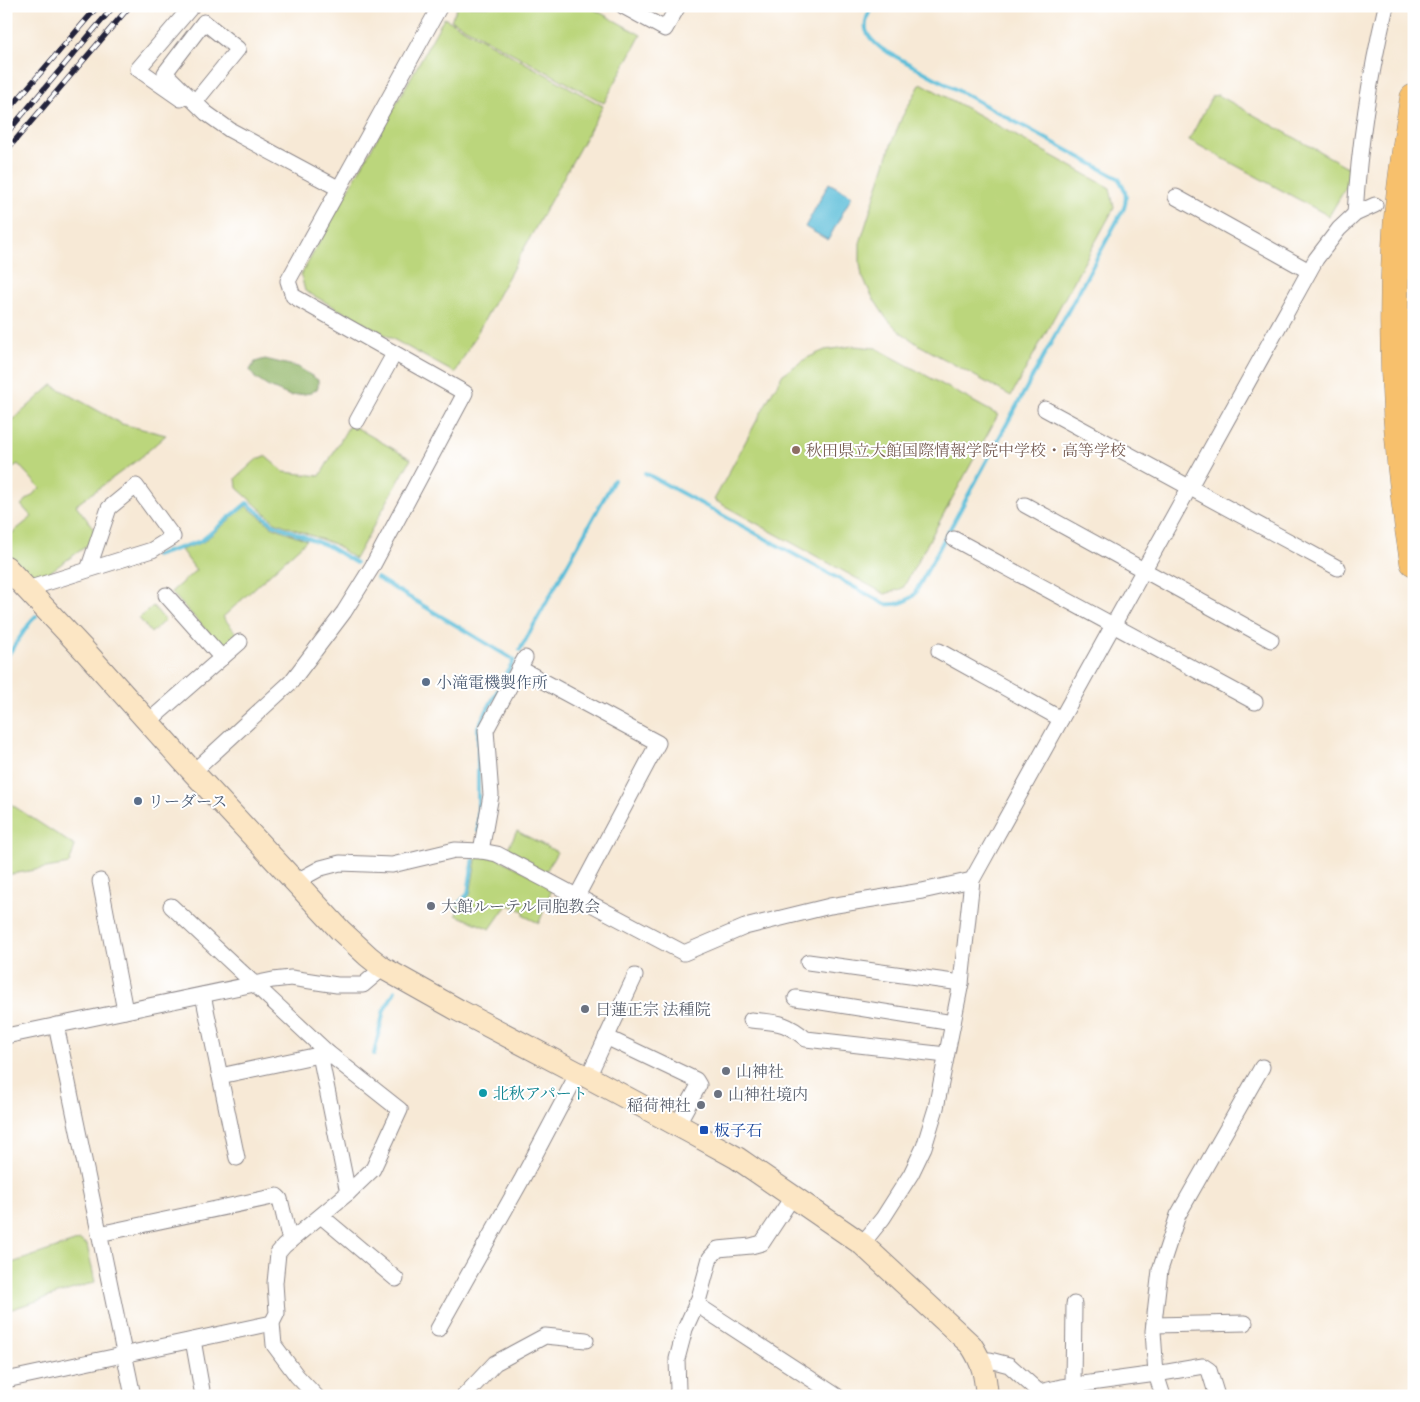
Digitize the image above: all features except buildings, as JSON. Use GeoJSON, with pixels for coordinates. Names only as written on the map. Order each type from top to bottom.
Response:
{"type":"FeatureCollection","features":[{"type":"Feature","properties":{"kind":"highway"},"geometry":{"type":"LineString","coordinates":[[1414,98],[1397,228],[1394,297],[1394,368],[1398,440],[1405,510],[1414,562]]}},
{"type":"Feature","properties":{"kind":"street"},"geometry":{"type":"LineString","coordinates":[[192,6],[135,65],[230,130],[338,188]]}},
{"type":"Feature","properties":{"kind":"street"},"geometry":{"type":"LineString","coordinates":[[193,772],[290,682],[344,612],[372,567],[465,393],[293,296],[288,281],[440,6]]}},
{"type":"Feature","properties":{"kind":"street"},"geometry":{"type":"LineString","coordinates":[[623,6],[665,29],[678,6]]}},
{"type":"Feature","properties":{"kind":"street"},"geometry":{"type":"LineString","coordinates":[[1355,214],[1357,174],[1375,55],[1386,6]]}},
{"type":"Feature","properties":{"kind":"street"},"geometry":{"type":"LineString","coordinates":[[204,22],[238,49],[192,103],[165,73],[204,22]]}},
{"type":"Feature","properties":{"kind":"street"},"geometry":{"type":"LineString","coordinates":[[1176,198],[1309,271]]}},
{"type":"Feature","properties":{"kind":"street"},"geometry":{"type":"LineString","coordinates":[[862,1244],[883,1218],[911,1174],[924,1147],[936,1108],[961,983],[972,880],[1316,259],[1339,229],[1355,214],[1375,204]]}},
{"type":"Feature","properties":{"kind":"street"},"geometry":{"type":"LineString","coordinates":[[357,421],[394,354]]}},
{"type":"Feature","properties":{"kind":"street"},"geometry":{"type":"LineString","coordinates":[[1045,409],[1338,568]]}},
{"type":"Feature","properties":{"kind":"street"},"geometry":{"type":"LineString","coordinates":[[27,589],[88,570],[152,550],[173,537],[136,486],[109,508],[88,570]]}},
{"type":"Feature","properties":{"kind":"street"},"geometry":{"type":"LineString","coordinates":[[1025,505],[1271,640]]}},
{"type":"Feature","properties":{"kind":"street"},"geometry":{"type":"LineString","coordinates":[[954,539],[1255,702]]}},
{"type":"Feature","properties":{"kind":"street"},"geometry":{"type":"LineString","coordinates":[[6,566],[295,882],[340,930],[382,968],[737,1158],[862,1244],[971,1345],[981,1360],[987,1396]]}},
{"type":"Feature","properties":{"kind":"street"},"geometry":{"type":"LineString","coordinates":[[166,595],[222,658]]}},
{"type":"Feature","properties":{"kind":"street"},"geometry":{"type":"LineString","coordinates":[[148,722],[240,642]]}},
{"type":"Feature","properties":{"kind":"street"},"geometry":{"type":"LineString","coordinates":[[939,651],[1061,719]]}},
{"type":"Feature","properties":{"kind":"street"},"geometry":{"type":"LineString","coordinates":[[481,851],[491,795],[486,730],[522,663],[658,743],[577,896]]}},
{"type":"Feature","properties":{"kind":"street"},"geometry":{"type":"LineString","coordinates":[[295,882],[322,868],[340,863],[392,865],[456,850],[498,854],[684,952],[745,927],[764,922],[830,906],[922,891],[972,880]]}},
{"type":"Feature","properties":{"kind":"street"},"geometry":{"type":"LineString","coordinates":[[100,881],[125,1011]]}},
{"type":"Feature","properties":{"kind":"street"},"geometry":{"type":"LineString","coordinates":[[171,906],[255,984],[324,1054],[400,1110],[373,1169],[278,1253],[275,1283],[277,1313],[272,1323],[274,1345],[297,1376],[316,1396]]}},
{"type":"Feature","properties":{"kind":"street"},"geometry":{"type":"LineString","coordinates":[[808,962],[961,983]]}},
{"type":"Feature","properties":{"kind":"street"},"geometry":{"type":"LineString","coordinates":[[6,1036],[291,978],[337,985],[363,985],[382,968]]}},
{"type":"Feature","properties":{"kind":"street"},"geometry":{"type":"LineString","coordinates":[[438,1329],[521,1181],[606,1037],[635,976]]}},
{"type":"Feature","properties":{"kind":"street"},"geometry":{"type":"LineString","coordinates":[[203,995],[237,1158]]}},
{"type":"Feature","properties":{"kind":"street"},"geometry":{"type":"LineString","coordinates":[[796,998],[952,1022]]}},
{"type":"Feature","properties":{"kind":"street"},"geometry":{"type":"LineString","coordinates":[[751,1020],[782,1023],[806,1039],[946,1055]]}},
{"type":"Feature","properties":{"kind":"street"},"geometry":{"type":"LineString","coordinates":[[56,1025],[133,1396]]}},
{"type":"Feature","properties":{"kind":"street"},"geometry":{"type":"LineString","coordinates":[[606,1037],[696,1080],[699,1085],[677,1125]]}},
{"type":"Feature","properties":{"kind":"street"},"geometry":{"type":"LineString","coordinates":[[220,1076],[324,1054]]}},
{"type":"Feature","properties":{"kind":"street"},"geometry":{"type":"LineString","coordinates":[[324,1054],[348,1193]]}},
{"type":"Feature","properties":{"kind":"street"},"geometry":{"type":"LineString","coordinates":[[1162,1396],[1156,1374],[1153,1331],[1160,1270],[1178,1215],[1262,1067]]}},
{"type":"Feature","properties":{"kind":"street"},"geometry":{"type":"LineString","coordinates":[[99,1234],[277,1196],[280,1198],[290,1241]]}},
{"type":"Feature","properties":{"kind":"street"},"geometry":{"type":"LineString","coordinates":[[676,1396],[678,1390],[677,1359],[685,1329],[696,1304],[710,1258],[718,1249],[762,1243],[793,1196]]}},
{"type":"Feature","properties":{"kind":"street"},"geometry":{"type":"LineString","coordinates":[[321,1216],[396,1279]]}},
{"type":"Feature","properties":{"kind":"street"},"geometry":{"type":"LineString","coordinates":[[696,1304],[836,1396]]}},
{"type":"Feature","properties":{"kind":"street"},"geometry":{"type":"LineString","coordinates":[[1073,1385],[1074,1304]]}},
{"type":"Feature","properties":{"kind":"street"},"geometry":{"type":"LineString","coordinates":[[6,1380],[272,1323]]}},
{"type":"Feature","properties":{"kind":"street"},"geometry":{"type":"LineString","coordinates":[[1154,1325],[1245,1324]]}},
{"type":"Feature","properties":{"kind":"street"},"geometry":{"type":"LineString","coordinates":[[464,1396],[495,1363],[545,1336],[586,1340]]}},
{"type":"Feature","properties":{"kind":"street"},"geometry":{"type":"LineString","coordinates":[[193,1340],[203,1396]]}},
{"type":"Feature","properties":{"kind":"street"},"geometry":{"type":"LineString","coordinates":[[981,1360],[990,1360],[1009,1366],[1041,1394],[1061,1387],[1203,1366],[1209,1370],[1217,1396]]}},
{"type":"Feature","properties":{"kind":"green space"},"geometry":{"type":"Polygon","coordinates":[[[458,6],[588,6],[641,35],[604,103],[451,20],[458,6]]]}},
{"type":"Feature","properties":{"kind":"green space"},"geometry":{"type":"Polygon","coordinates":[[[444,18],[603,106],[455,373],[305,291],[301,275],[444,18]]]}},
{"type":"Feature","properties":{"kind":"green space"},"geometry":{"type":"Polygon","coordinates":[[[921,83],[1110,188],[1114,208],[1011,396],[919,345],[899,331],[886,318],[862,276],[860,243],[892,142],[902,117],[921,83]]]}},
{"type":"Feature","properties":{"kind":"green space"},"geometry":{"type":"Polygon","coordinates":[[[1218,95],[1351,169],[1352,177],[1329,216],[1189,140],[1212,96],[1218,95]]]}},
{"type":"Feature","properties":{"kind":"green space"},"geometry":{"type":"Polygon","coordinates":[[[853,346],[876,348],[998,415],[903,588],[885,594],[714,500],[783,374],[807,358],[825,350],[853,346]]]}},
{"type":"Feature","properties":{"kind":"green space"},"geometry":{"type":"Polygon","coordinates":[[[265,359],[298,367],[318,380],[318,388],[311,393],[290,396],[267,386],[255,378],[250,370],[255,362],[265,359]]]}},
{"type":"Feature","properties":{"kind":"green space"},"geometry":{"type":"Polygon","coordinates":[[[52,385],[122,424],[166,435],[140,458],[76,505],[97,533],[91,543],[44,576],[29,577],[6,551],[6,538],[32,517],[21,505],[40,488],[18,464],[8,471],[6,470],[6,426],[52,385]]]}},
{"type":"Feature","properties":{"kind":"green space"},"geometry":{"type":"Polygon","coordinates":[[[350,424],[411,459],[355,559],[334,544],[275,522],[237,488],[236,478],[256,460],[265,456],[284,472],[320,476],[350,424]]]}},
{"type":"Feature","properties":{"kind":"green space"},"geometry":{"type":"Polygon","coordinates":[[[246,506],[273,527],[307,540],[223,617],[238,635],[225,646],[221,646],[171,592],[196,570],[181,550],[203,542],[246,506]]]}},
{"type":"Feature","properties":{"kind":"green space"},"geometry":{"type":"Polygon","coordinates":[[[153,606],[165,620],[151,633],[139,618],[153,606]]]}},
{"type":"Feature","properties":{"kind":"green space"},"geometry":{"type":"Polygon","coordinates":[[[6,801],[75,846],[69,864],[6,875],[6,801]]]}},
{"type":"Feature","properties":{"kind":"green space"},"geometry":{"type":"Polygon","coordinates":[[[517,831],[557,852],[544,875],[505,853],[517,831]]]}},
{"type":"Feature","properties":{"kind":"green space"},"geometry":{"type":"Polygon","coordinates":[[[477,854],[495,857],[553,886],[539,923],[524,916],[524,911],[509,905],[490,929],[456,915],[459,906],[470,895],[477,854]]]}},
{"type":"Feature","properties":{"kind":"green space"},"geometry":{"type":"Polygon","coordinates":[[[80,1240],[87,1245],[95,1282],[6,1311],[6,1265],[80,1240]]]}},
{"type":"Feature","properties":{"kind":"water"},"geometry":{"type":"Polygon","coordinates":[[[829,183],[852,196],[828,240],[805,227],[829,183]]]}},
{"type":"Feature","properties":{"kind":"waterway"},"geometry":{"type":"LineString","coordinates":[[645,473],[885,604],[904,602],[914,595],[1124,208],[1125,192],[1118,178],[882,49],[871,39],[866,30],[866,20],[872,6]]}},
{"type":"Feature","properties":{"kind":"waterway"},"geometry":{"type":"LineString","coordinates":[[520,650],[614,480]]}},
{"type":"Feature","properties":{"kind":"waterway"},"geometry":{"type":"LineString","coordinates":[[155,556],[201,541],[247,503],[273,524],[328,546],[356,563]]}},
{"type":"Feature","properties":{"kind":"waterway"},"geometry":{"type":"LineString","coordinates":[[377,578],[514,660]]}},
{"type":"Feature","properties":{"kind":"waterway"},"geometry":{"type":"LineString","coordinates":[[6,658],[36,616]]}},
{"type":"Feature","properties":{"kind":"waterway"},"geometry":{"type":"LineString","coordinates":[[478,831],[478,727],[513,662]]}},
{"type":"Feature","properties":{"kind":"waterway"},"geometry":{"type":"LineString","coordinates":[[458,904],[468,894],[473,860]]}},
{"type":"Feature","properties":{"kind":"waterway"},"geometry":{"type":"LineString","coordinates":[[374,1054],[384,1010],[395,991]]}},
{"type":"Feature","properties":{"kind":"railway"},"geometry":{"type":"LineString","coordinates":[[6,113],[98,6]]}},
{"type":"Feature","properties":{"kind":"railway"},"geometry":{"type":"LineString","coordinates":[[6,134],[114,6]]}},
{"type":"Feature","properties":{"kind":"railway"},"geometry":{"type":"LineString","coordinates":[[6,151],[130,6]]}},
{"type":"Feature","properties":{"kind":"place","name":"秋田県立大館国際情報学院中学校・高等学校"},"geometry":{"type":"Point","coordinates":[796,450]}},
{"type":"Feature","properties":{"kind":"place","name":"小滝電機製作所"},"geometry":{"type":"Point","coordinates":[426,682]}},
{"type":"Feature","properties":{"kind":"place","name":"リーダース"},"geometry":{"type":"Point","coordinates":[138,801]}},
{"type":"Feature","properties":{"kind":"place","name":"大館ルーテル同胞教会"},"geometry":{"type":"Point","coordinates":[431,906]}},
{"type":"Feature","properties":{"kind":"place","name":"日蓮正宗 法種院"},"geometry":{"type":"Point","coordinates":[585,1009]}},
{"type":"Feature","properties":{"kind":"place","name":"山神社"},"geometry":{"type":"Point","coordinates":[726,1071]}},
{"type":"Feature","properties":{"kind":"place","name":"北秋アパート"},"geometry":{"type":"Point","coordinates":[483,1093]}},
{"type":"Feature","properties":{"kind":"place","name":"山神社境内"},"geometry":{"type":"Point","coordinates":[718,1094]}},
{"type":"Feature","properties":{"kind":"place","name":"稲荷神社"},"geometry":{"type":"Point","coordinates":[701,1105]}},
{"type":"Feature","properties":{"kind":"place","name":"板子石"},"geometry":{"type":"Point","coordinates":[704,1130]}}]}
